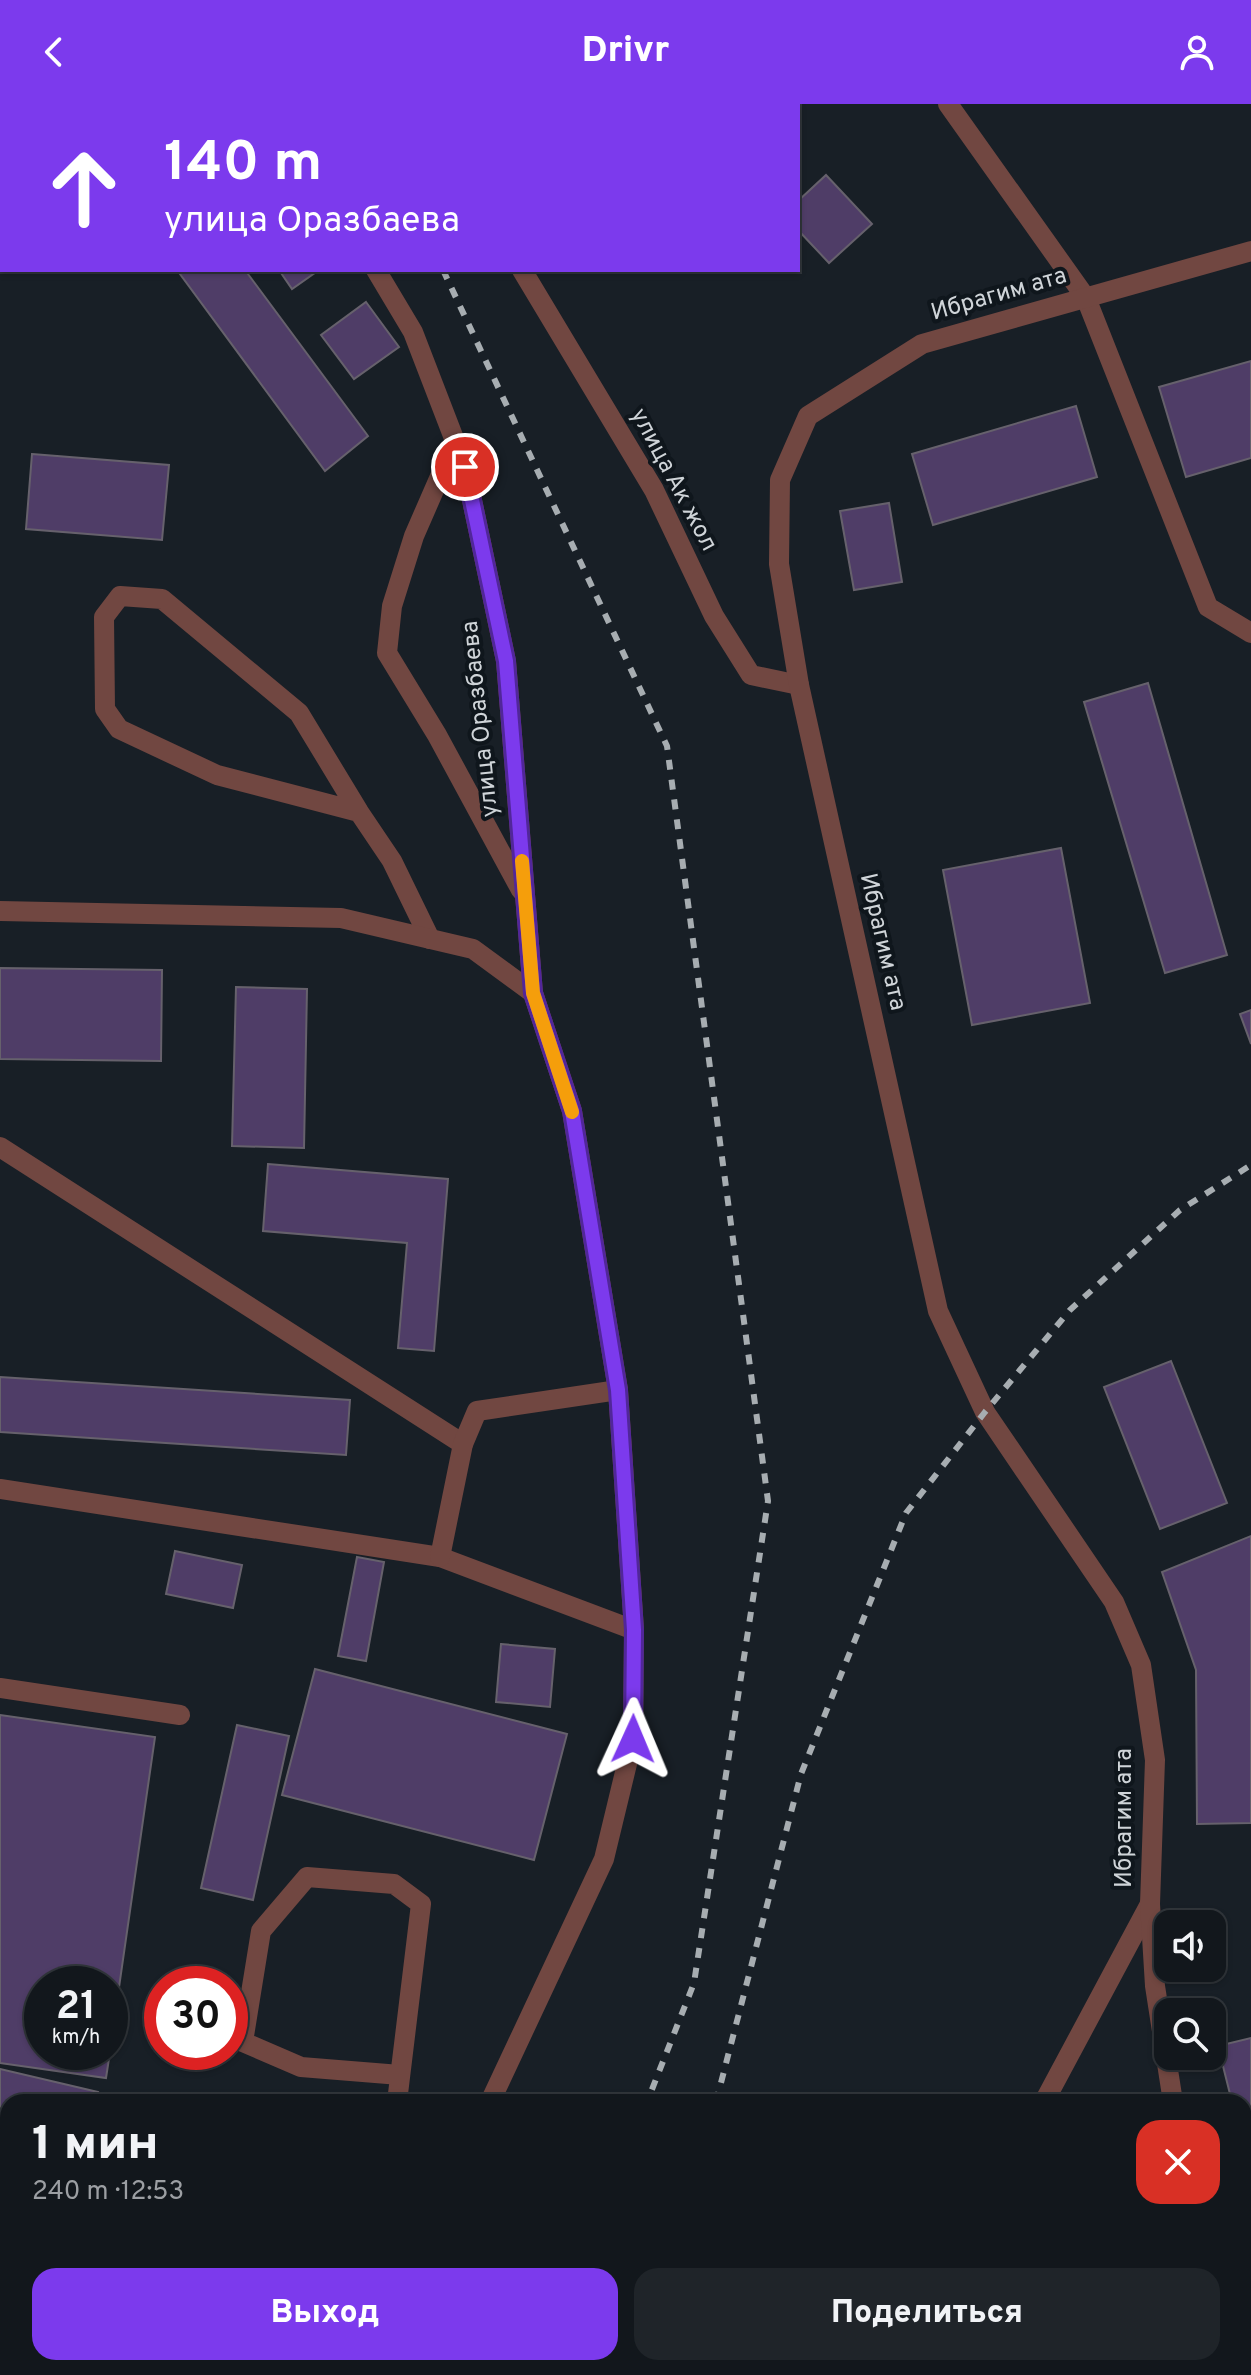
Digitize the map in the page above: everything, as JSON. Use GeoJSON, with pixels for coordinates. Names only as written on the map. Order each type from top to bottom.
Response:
{"type":"FeatureCollection","features":[{"type":"Feature","properties":{"kind":"street"},"geometry":{"type":"LineString","coordinates":[[948,104],[1086,298],[1208,607],[1251,633]]}},
{"type":"Feature","properties":{"kind":"street","name":"Ибрагим ата"},"geometry":{"type":"LineString","coordinates":[[1172,2094],[1155,1986],[1150,1904],[1155,1760],[1141,1665],[1114,1602],[985,1412],[938,1311],[799,685],[779,564],[780,480],[808,416],[922,344],[1251,251]]}},
{"type":"Feature","properties":{"kind":"street","name":"улица Оразбаева"},"geometry":{"type":"LineString","coordinates":[[377,272],[413,332],[465,467],[506,661],[533,993],[572,1111],[618,1390],[634,1630],[633,1739],[604,1859],[494,2094]]}},
{"type":"Feature","properties":{"kind":"street","name":"улица Ак жол"},"geometry":{"type":"LineString","coordinates":[[523,272],[654,490],[714,616],[751,675],[799,685]]}},
{"type":"Feature","properties":{"kind":"street"},"geometry":{"type":"LineString","coordinates":[[455,442],[414,536],[392,606],[387,653],[437,735],[525,897]]}},
{"type":"Feature","properties":{"kind":"street"},"geometry":{"type":"LineString","coordinates":[[359,812],[217,775],[119,729],[105,709],[104,617],[120,596],[162,599],[299,713],[392,861],[430,939]]}},
{"type":"Feature","properties":{"kind":"street"},"geometry":{"type":"LineString","coordinates":[[0,911],[341,918],[473,949],[533,993]]}},
{"type":"Feature","properties":{"kind":"street"},"geometry":{"type":"LineString","coordinates":[[0,1147],[463,1444]]}},
{"type":"Feature","properties":{"kind":"street"},"geometry":{"type":"LineString","coordinates":[[440,1557],[463,1444],[477,1411],[618,1390]]}},
{"type":"Feature","properties":{"kind":"street"},"geometry":{"type":"LineString","coordinates":[[0,1489],[440,1557],[634,1630]]}},
{"type":"Feature","properties":{"kind":"street"},"geometry":{"type":"LineString","coordinates":[[0,1688],[180,1715]]}},
{"type":"Feature","properties":{"kind":"street"},"geometry":{"type":"LineString","coordinates":[[398,2094],[421,1904],[394,1884],[307,1877],[261,1931],[243,2042],[301,2067],[400,2075]]}},
{"type":"Feature","properties":{"kind":"street"},"geometry":{"type":"LineString","coordinates":[[1048,2094],[1150,1904]]}},
{"type":"Feature","properties":{"kind":"building"},"geometry":{"type":"Polygon","coordinates":[[[826,175],[872,224],[829,263],[800,232],[800,199],[826,175]]]}},
{"type":"Feature","properties":{"kind":"building"},"geometry":{"type":"Polygon","coordinates":[[[178,272],[246,272],[368,436],[325,471],[178,272]]]}},
{"type":"Feature","properties":{"kind":"building"},"geometry":{"type":"Polygon","coordinates":[[[280,272],[316,272],[292,289],[280,272]]]}},
{"type":"Feature","properties":{"kind":"building"},"geometry":{"type":"Polygon","coordinates":[[[366,302],[399,347],[354,379],[321,335],[366,302]]]}},
{"type":"Feature","properties":{"kind":"building"},"geometry":{"type":"Polygon","coordinates":[[[1251,361],[1251,458],[1186,477],[1159,387],[1251,361]]]}},
{"type":"Feature","properties":{"kind":"building"},"geometry":{"type":"Polygon","coordinates":[[[1076,406],[1097,477],[933,525],[912,454],[1076,406]]]}},
{"type":"Feature","properties":{"kind":"building"},"geometry":{"type":"Polygon","coordinates":[[[32,454],[169,465],[162,540],[26,529],[32,454]]]}},
{"type":"Feature","properties":{"kind":"building"},"geometry":{"type":"Polygon","coordinates":[[[889,503],[902,582],[854,590],[840,511],[889,503]]]}},
{"type":"Feature","properties":{"kind":"building"},"geometry":{"type":"Polygon","coordinates":[[[1148,683],[1227,955],[1165,973],[1084,702],[1148,683]]]}},
{"type":"Feature","properties":{"kind":"building"},"geometry":{"type":"Polygon","coordinates":[[[1061,848],[1090,1003],[972,1025],[943,870],[1061,848]]]}},
{"type":"Feature","properties":{"kind":"building"},"geometry":{"type":"Polygon","coordinates":[[[0,968],[162,970],[161,1061],[0,1059],[0,968]]]}},
{"type":"Feature","properties":{"kind":"building"},"geometry":{"type":"Polygon","coordinates":[[[236,987],[307,989],[304,1148],[232,1146],[236,987]]]}},
{"type":"Feature","properties":{"kind":"building"},"geometry":{"type":"Polygon","coordinates":[[[1251,1010],[1251,1044],[1240,1014],[1251,1010]]]}},
{"type":"Feature","properties":{"kind":"building"},"geometry":{"type":"Polygon","coordinates":[[[268,1164],[448,1179],[434,1351],[398,1348],[407,1243],[263,1231],[268,1164]]]}},
{"type":"Feature","properties":{"kind":"building"},"geometry":{"type":"Polygon","coordinates":[[[1171,1361],[1227,1503],[1160,1529],[1104,1387],[1171,1361]]]}},
{"type":"Feature","properties":{"kind":"building"},"geometry":{"type":"Polygon","coordinates":[[[0,1377],[350,1400],[346,1455],[0,1432],[0,1377]]]}},
{"type":"Feature","properties":{"kind":"building"},"geometry":{"type":"Polygon","coordinates":[[[1251,1536],[1251,1823],[1197,1824],[1196,1670],[1162,1572],[1251,1536]]]}},
{"type":"Feature","properties":{"kind":"building"},"geometry":{"type":"Polygon","coordinates":[[[175,1551],[242,1565],[233,1608],[166,1594],[175,1551]]]}},
{"type":"Feature","properties":{"kind":"building"},"geometry":{"type":"Polygon","coordinates":[[[357,1557],[384,1562],[366,1661],[338,1656],[357,1557]]]}},
{"type":"Feature","properties":{"kind":"building"},"geometry":{"type":"Polygon","coordinates":[[[501,1644],[555,1649],[550,1707],[496,1702],[501,1644]]]}},
{"type":"Feature","properties":{"kind":"building"},"geometry":{"type":"Polygon","coordinates":[[[315,1669],[567,1734],[534,1860],[282,1795],[315,1669]]]}},
{"type":"Feature","properties":{"kind":"building"},"geometry":{"type":"Polygon","coordinates":[[[0,1715],[155,1737],[122,1966],[24,1966],[24,2066],[0,2063],[0,1715]]]}},
{"type":"Feature","properties":{"kind":"building"},"geometry":{"type":"Polygon","coordinates":[[[237,1725],[289,1736],[253,1900],[201,1888],[237,1725]]]}},
{"type":"Feature","properties":{"kind":"building"},"geometry":{"type":"Polygon","coordinates":[[[1251,2038],[1251,2094],[1230,2094],[1224,2070],[1226,2044],[1251,2038]]]}},
{"type":"Feature","properties":{"kind":"building"},"geometry":{"type":"Polygon","coordinates":[[[0,2069],[98,2092],[97,2094],[0,2094],[0,2069]]]}},
{"type":"Feature","properties":{"kind":"building"},"geometry":{"type":"Polygon","coordinates":[[[49,2070],[107,2070],[106,2078],[49,2070]]]}},
{"type":"Feature","properties":{"kind":"railway"},"geometry":{"type":"LineString","coordinates":[[444,272],[667,746],[768,1501],[694,1983],[650,2094]]}},
{"type":"Feature","properties":{"kind":"railway"},"geometry":{"type":"LineString","coordinates":[[718,2094],[801,1774],[906,1513],[1070,1310],[1180,1210],[1251,1165]]}},
{"type":"Feature","properties":{"kind":"slow traffic"},"geometry":{"type":"LineString","coordinates":[[522,861],[533,993],[572,1112]]}},
{"type":"Feature","properties":{"kind":"route"},"geometry":{"type":"LineString","coordinates":[[465,467],[506,661],[533,993],[572,1111],[618,1390],[634,1630],[633,1739]]}}]}
